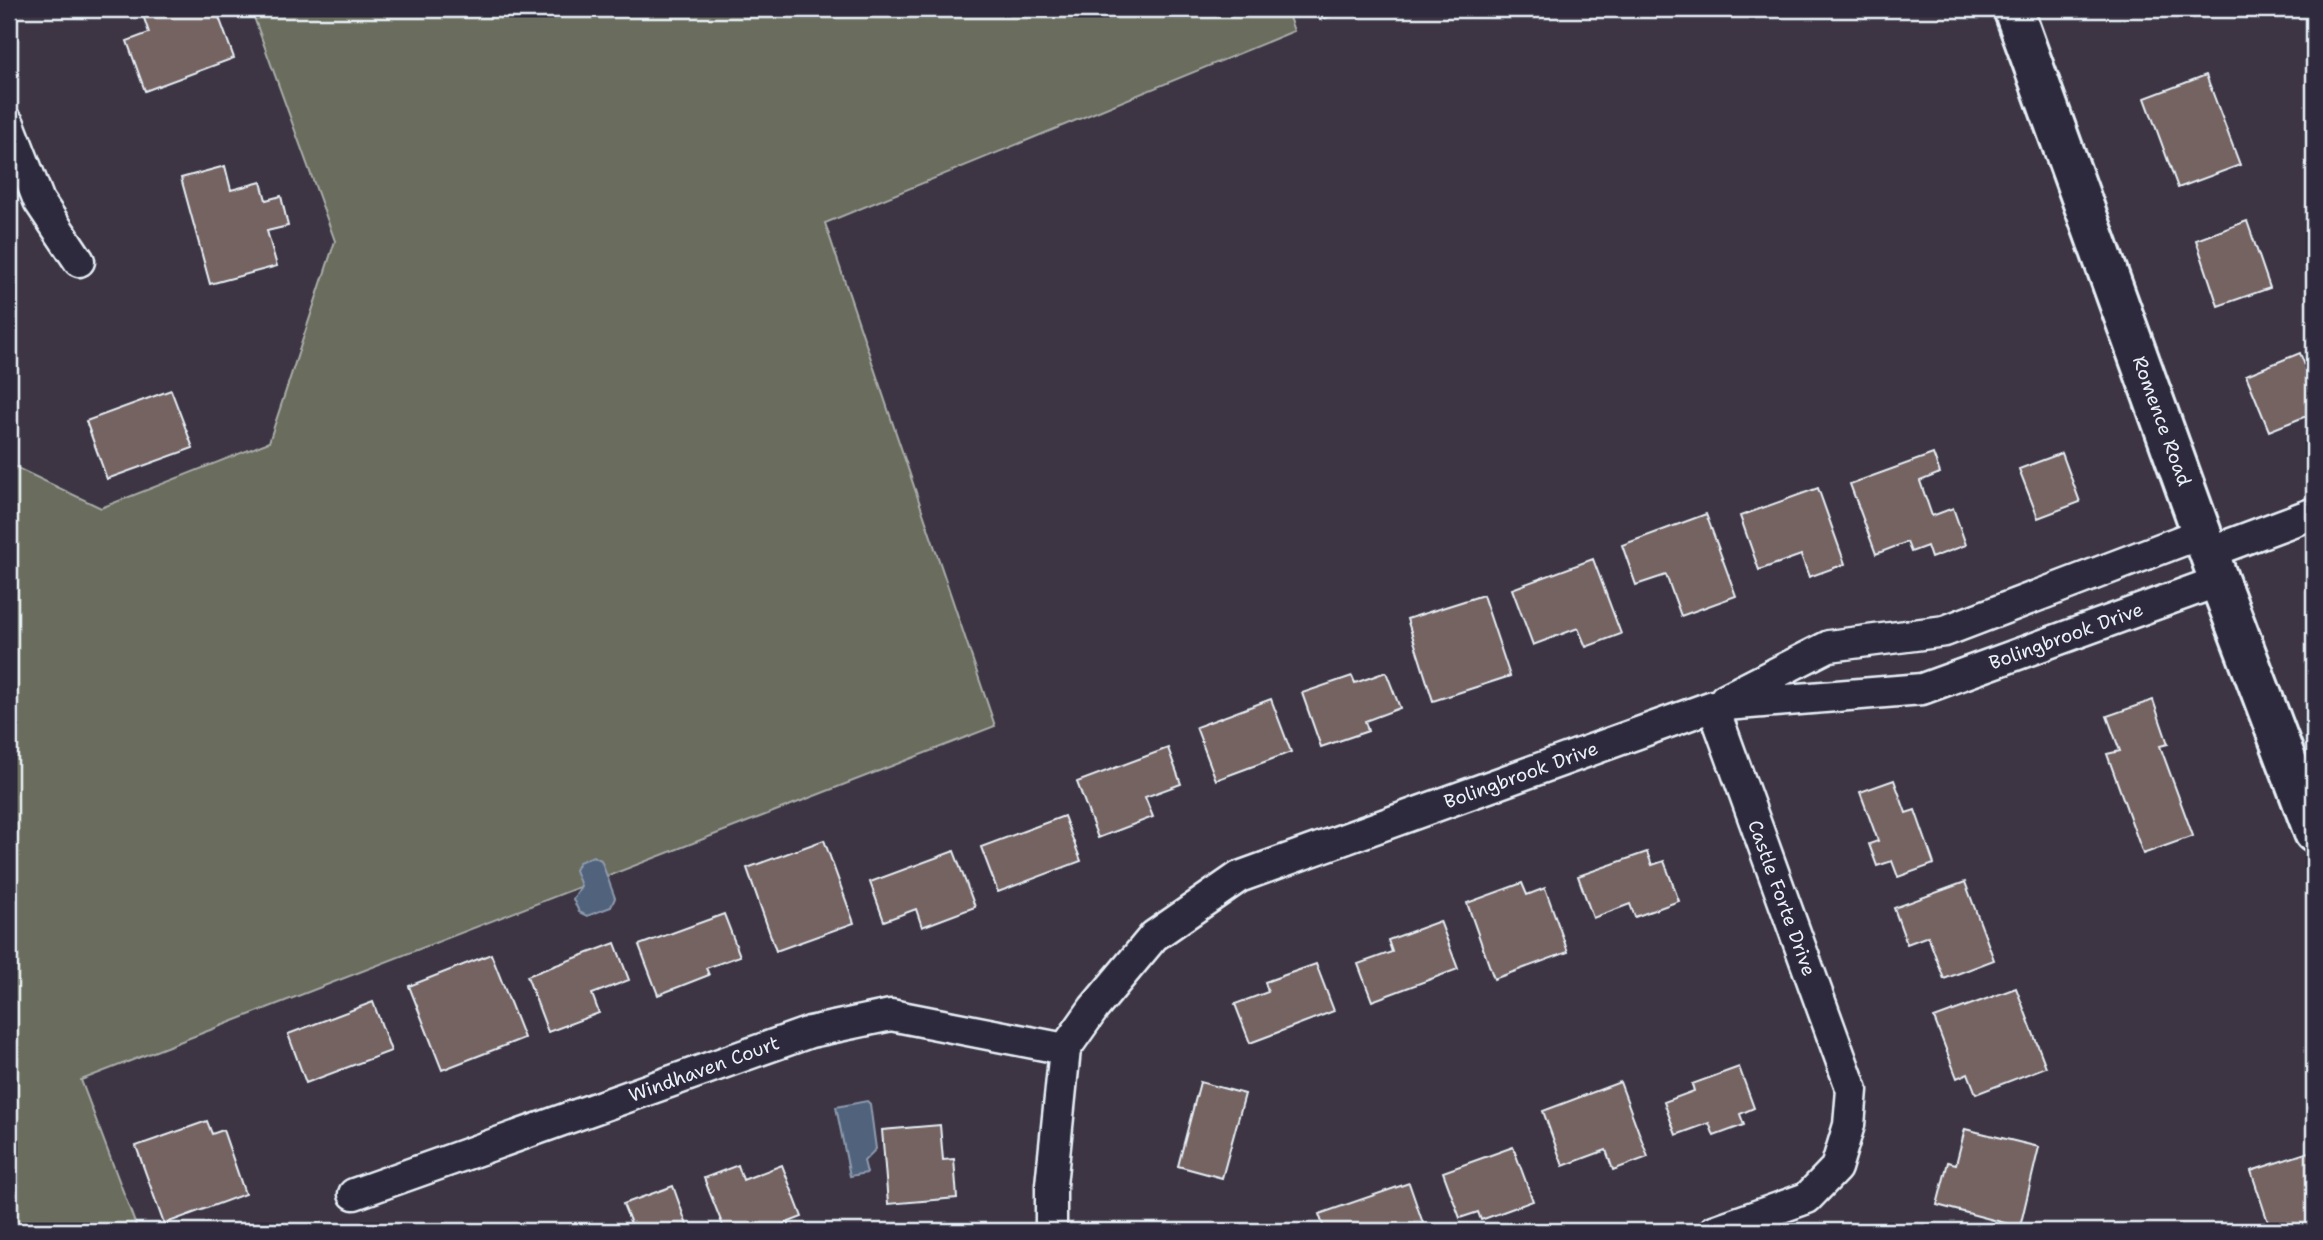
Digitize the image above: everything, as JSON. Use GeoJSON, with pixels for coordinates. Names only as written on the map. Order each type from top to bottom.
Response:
{"type":"FeatureCollection","features":[{"type":"Feature","properties":{"kind":"street","name":"Romence Road"},"geometry":{"type":"LineString","coordinates":[[2023,12],[2210,555],[2314,833]]}},
{"type":"Feature","properties":{"kind":"street"},"geometry":{"type":"LineString","coordinates":[[9,124],[38,201],[79,261]]}},
{"type":"Feature","properties":{"kind":"street"},"geometry":{"type":"LineString","coordinates":[[1713,706],[1829,646],[1945,631],[2210,555],[2314,513]]}},
{"type":"Feature","properties":{"kind":"street","name":"Bolingbrook Drive"},"geometry":{"type":"LineString","coordinates":[[1065,1049],[1154,936],[1240,877],[1713,706],[1922,689],[2210,555]]}},
{"type":"Feature","properties":{"kind":"street","name":"Castle Forte Drive"},"geometry":{"type":"LineString","coordinates":[[1713,706],[1852,1090],[1849,1125],[1836,1168],[1807,1198],[1714,1231]]}},
{"type":"Feature","properties":{"kind":"street","name":"Windhaven Court"},"geometry":{"type":"LineString","coordinates":[[354,1194],[810,1032],[891,1015],[1065,1049]]}},
{"type":"Feature","properties":{"kind":"street"},"geometry":{"type":"LineString","coordinates":[[1051,1231],[1051,1185],[1065,1049]]}},
{"type":"Feature","properties":{"kind":"green space"},"geometry":{"type":"Polygon","coordinates":[[[251,9],[1286,9],[1294,31],[825,223],[995,726],[81,1080],[138,1231],[9,1231],[9,464],[101,508],[269,442],[335,241],[251,9]]]}},
{"type":"Feature","properties":{"kind":"water"},"geometry":{"type":"Polygon","coordinates":[[[593,856],[601,860],[615,898],[611,907],[587,916],[579,912],[573,899],[581,886],[575,870],[579,862],[593,856]]]}},
{"type":"Feature","properties":{"kind":"water"},"geometry":{"type":"Polygon","coordinates":[[[867,1101],[870,1104],[876,1149],[864,1161],[867,1173],[850,1176],[836,1107],[867,1101]]]}},
{"type":"Feature","properties":{"kind":"building"},"geometry":{"type":"Polygon","coordinates":[[[156,9],[216,9],[234,58],[145,91],[127,41],[149,33],[143,15],[156,9]]]}},
{"type":"Feature","properties":{"kind":"building"},"geometry":{"type":"Polygon","coordinates":[[[1316,9],[1350,9],[1320,20],[1316,9]]]}},
{"type":"Feature","properties":{"kind":"building"},"geometry":{"type":"Polygon","coordinates":[[[2206,75],[2240,165],[2178,188],[2145,98],[2206,75]]]}},
{"type":"Feature","properties":{"kind":"building"},"geometry":{"type":"Polygon","coordinates":[[[225,166],[231,190],[261,182],[266,200],[281,196],[288,226],[267,231],[277,266],[210,284],[181,178],[225,166]]]}},
{"type":"Feature","properties":{"kind":"building"},"geometry":{"type":"Polygon","coordinates":[[[2247,221],[2270,288],[2218,306],[2196,240],[2247,221]]]}},
{"type":"Feature","properties":{"kind":"building"},"geometry":{"type":"Polygon","coordinates":[[[2300,353],[2314,388],[2314,413],[2269,431],[2246,375],[2300,353]]]}},
{"type":"Feature","properties":{"kind":"building"},"geometry":{"type":"Polygon","coordinates":[[[171,390],[193,448],[107,479],[86,421],[171,390]]]}},
{"type":"Feature","properties":{"kind":"building"},"geometry":{"type":"Polygon","coordinates":[[[2062,453],[2080,502],[2038,518],[2019,469],[2062,453]]]}},
{"type":"Feature","properties":{"kind":"building"},"geometry":{"type":"Polygon","coordinates":[[[1933,454],[1940,473],[1920,481],[1932,516],[1953,508],[1966,545],[1931,558],[1927,546],[1911,552],[1907,542],[1876,554],[1850,484],[1933,454]]]}},
{"type":"Feature","properties":{"kind":"building"},"geometry":{"type":"Polygon","coordinates":[[[1818,488],[1845,564],[1809,577],[1801,555],[1759,570],[1740,516],[1818,488]]]}},
{"type":"Feature","properties":{"kind":"building"},"geometry":{"type":"Polygon","coordinates":[[[1706,514],[1736,596],[1681,616],[1666,575],[1636,585],[1622,545],[1706,514]]]}},
{"type":"Feature","properties":{"kind":"building"},"geometry":{"type":"Polygon","coordinates":[[[1593,559],[1621,634],[1586,647],[1578,628],[1533,645],[1512,589],[1593,559]]]}},
{"type":"Feature","properties":{"kind":"building"},"geometry":{"type":"Polygon","coordinates":[[[1483,595],[1510,676],[1433,701],[1407,619],[1483,595]]]}},
{"type":"Feature","properties":{"kind":"building"},"geometry":{"type":"Polygon","coordinates":[[[1386,672],[1400,708],[1365,721],[1368,731],[1321,747],[1302,693],[1352,676],[1355,683],[1386,672]]]}},
{"type":"Feature","properties":{"kind":"building"},"geometry":{"type":"Polygon","coordinates":[[[1271,699],[1291,752],[1216,780],[1196,727],[1271,699]]]}},
{"type":"Feature","properties":{"kind":"building"},"geometry":{"type":"Polygon","coordinates":[[[2153,700],[2168,744],[2160,746],[2193,836],[2143,854],[2107,754],[2120,751],[2107,716],[2153,700]]]}},
{"type":"Feature","properties":{"kind":"building"},"geometry":{"type":"Polygon","coordinates":[[[1168,748],[1181,784],[1145,797],[1153,817],[1098,838],[1077,782],[1168,748]]]}},
{"type":"Feature","properties":{"kind":"building"},"geometry":{"type":"Polygon","coordinates":[[[1894,780],[1906,813],[1915,810],[1934,864],[1898,877],[1892,861],[1877,866],[1869,844],[1878,841],[1860,792],[1894,780]]]}},
{"type":"Feature","properties":{"kind":"building"},"geometry":{"type":"Polygon","coordinates":[[[1064,816],[1081,861],[998,892],[981,847],[1064,816]]]}},
{"type":"Feature","properties":{"kind":"building"},"geometry":{"type":"Polygon","coordinates":[[[824,840],[854,923],[776,951],[747,868],[824,840]]]}},
{"type":"Feature","properties":{"kind":"building"},"geometry":{"type":"Polygon","coordinates":[[[954,851],[975,907],[922,927],[916,909],[884,921],[870,882],[954,851]]]}},
{"type":"Feature","properties":{"kind":"building"},"geometry":{"type":"Polygon","coordinates":[[[1647,852],[1652,865],[1664,861],[1679,901],[1635,917],[1630,904],[1593,918],[1578,876],[1647,852]]]}},
{"type":"Feature","properties":{"kind":"building"},"geometry":{"type":"Polygon","coordinates":[[[1965,882],[1994,960],[1944,979],[1928,936],[1907,944],[1894,908],[1965,882]]]}},
{"type":"Feature","properties":{"kind":"building"},"geometry":{"type":"Polygon","coordinates":[[[1522,883],[1527,895],[1545,888],[1568,952],[1494,979],[1467,903],[1522,883]]]}},
{"type":"Feature","properties":{"kind":"building"},"geometry":{"type":"Polygon","coordinates":[[[724,914],[740,956],[706,968],[709,975],[658,995],[639,945],[724,914]]]}},
{"type":"Feature","properties":{"kind":"building"},"geometry":{"type":"Polygon","coordinates":[[[1440,921],[1458,969],[1372,1001],[1358,964],[1392,952],[1388,940],[1440,921]]]}},
{"type":"Feature","properties":{"kind":"building"},"geometry":{"type":"Polygon","coordinates":[[[615,943],[629,980],[592,994],[599,1013],[548,1032],[527,976],[615,943]]]}},
{"type":"Feature","properties":{"kind":"building"},"geometry":{"type":"Polygon","coordinates":[[[491,954],[524,1038],[442,1070],[409,986],[491,954]]]}},
{"type":"Feature","properties":{"kind":"building"},"geometry":{"type":"Polygon","coordinates":[[[1316,964],[1334,1011],[1250,1043],[1235,1004],[1268,992],[1265,982],[1316,964]]]}},
{"type":"Feature","properties":{"kind":"building"},"geometry":{"type":"Polygon","coordinates":[[[2016,988],[2046,1067],[1976,1094],[1968,1073],[1957,1078],[1934,1018],[2016,988]]]}},
{"type":"Feature","properties":{"kind":"building"},"geometry":{"type":"Polygon","coordinates":[[[373,1002],[391,1051],[306,1083],[288,1034],[373,1002]]]}},
{"type":"Feature","properties":{"kind":"building"},"geometry":{"type":"Polygon","coordinates":[[[1739,1067],[1754,1108],[1740,1114],[1744,1125],[1714,1136],[1709,1123],[1676,1135],[1664,1102],[1694,1091],[1692,1084],[1739,1067]]]}},
{"type":"Feature","properties":{"kind":"building"},"geometry":{"type":"Polygon","coordinates":[[[1200,1082],[1245,1094],[1222,1178],[1178,1166],[1200,1082]]]}},
{"type":"Feature","properties":{"kind":"building"},"geometry":{"type":"Polygon","coordinates":[[[1620,1082],[1648,1157],[1613,1170],[1606,1150],[1563,1166],[1543,1111],[1620,1082]]]}},
{"type":"Feature","properties":{"kind":"building"},"geometry":{"type":"Polygon","coordinates":[[[207,1121],[212,1134],[223,1130],[245,1194],[164,1224],[136,1146],[207,1121]]]}},
{"type":"Feature","properties":{"kind":"building"},"geometry":{"type":"Polygon","coordinates":[[[940,1125],[943,1160],[954,1159],[957,1198],[888,1204],[882,1130],[940,1125]]]}},
{"type":"Feature","properties":{"kind":"building"},"geometry":{"type":"Polygon","coordinates":[[[1965,1129],[2039,1147],[2020,1227],[1937,1205],[1948,1162],[1956,1164],[1965,1129]]]}},
{"type":"Feature","properties":{"kind":"building"},"geometry":{"type":"Polygon","coordinates":[[[1513,1147],[1533,1201],[1481,1220],[1478,1212],[1460,1218],[1443,1172],[1513,1147]]]}},
{"type":"Feature","properties":{"kind":"building"},"geometry":{"type":"Polygon","coordinates":[[[2309,1152],[2314,1169],[2314,1231],[2271,1231],[2251,1171],[2309,1152]]]}},
{"type":"Feature","properties":{"kind":"building"},"geometry":{"type":"Polygon","coordinates":[[[738,1165],[743,1180],[782,1165],[802,1217],[766,1231],[725,1231],[704,1178],[738,1165]]]}},
{"type":"Feature","properties":{"kind":"building"},"geometry":{"type":"Polygon","coordinates":[[[1409,1183],[1425,1229],[1325,1231],[1319,1214],[1409,1183]]]}},
{"type":"Feature","properties":{"kind":"building"},"geometry":{"type":"Polygon","coordinates":[[[673,1186],[689,1231],[634,1231],[623,1204],[673,1186]]]}},
{"type":"Feature","properties":{"kind":"building"},"geometry":{"type":"Polygon","coordinates":[[[1230,1226],[1230,1231],[1175,1231],[1175,1227],[1230,1226]]]}}]}
